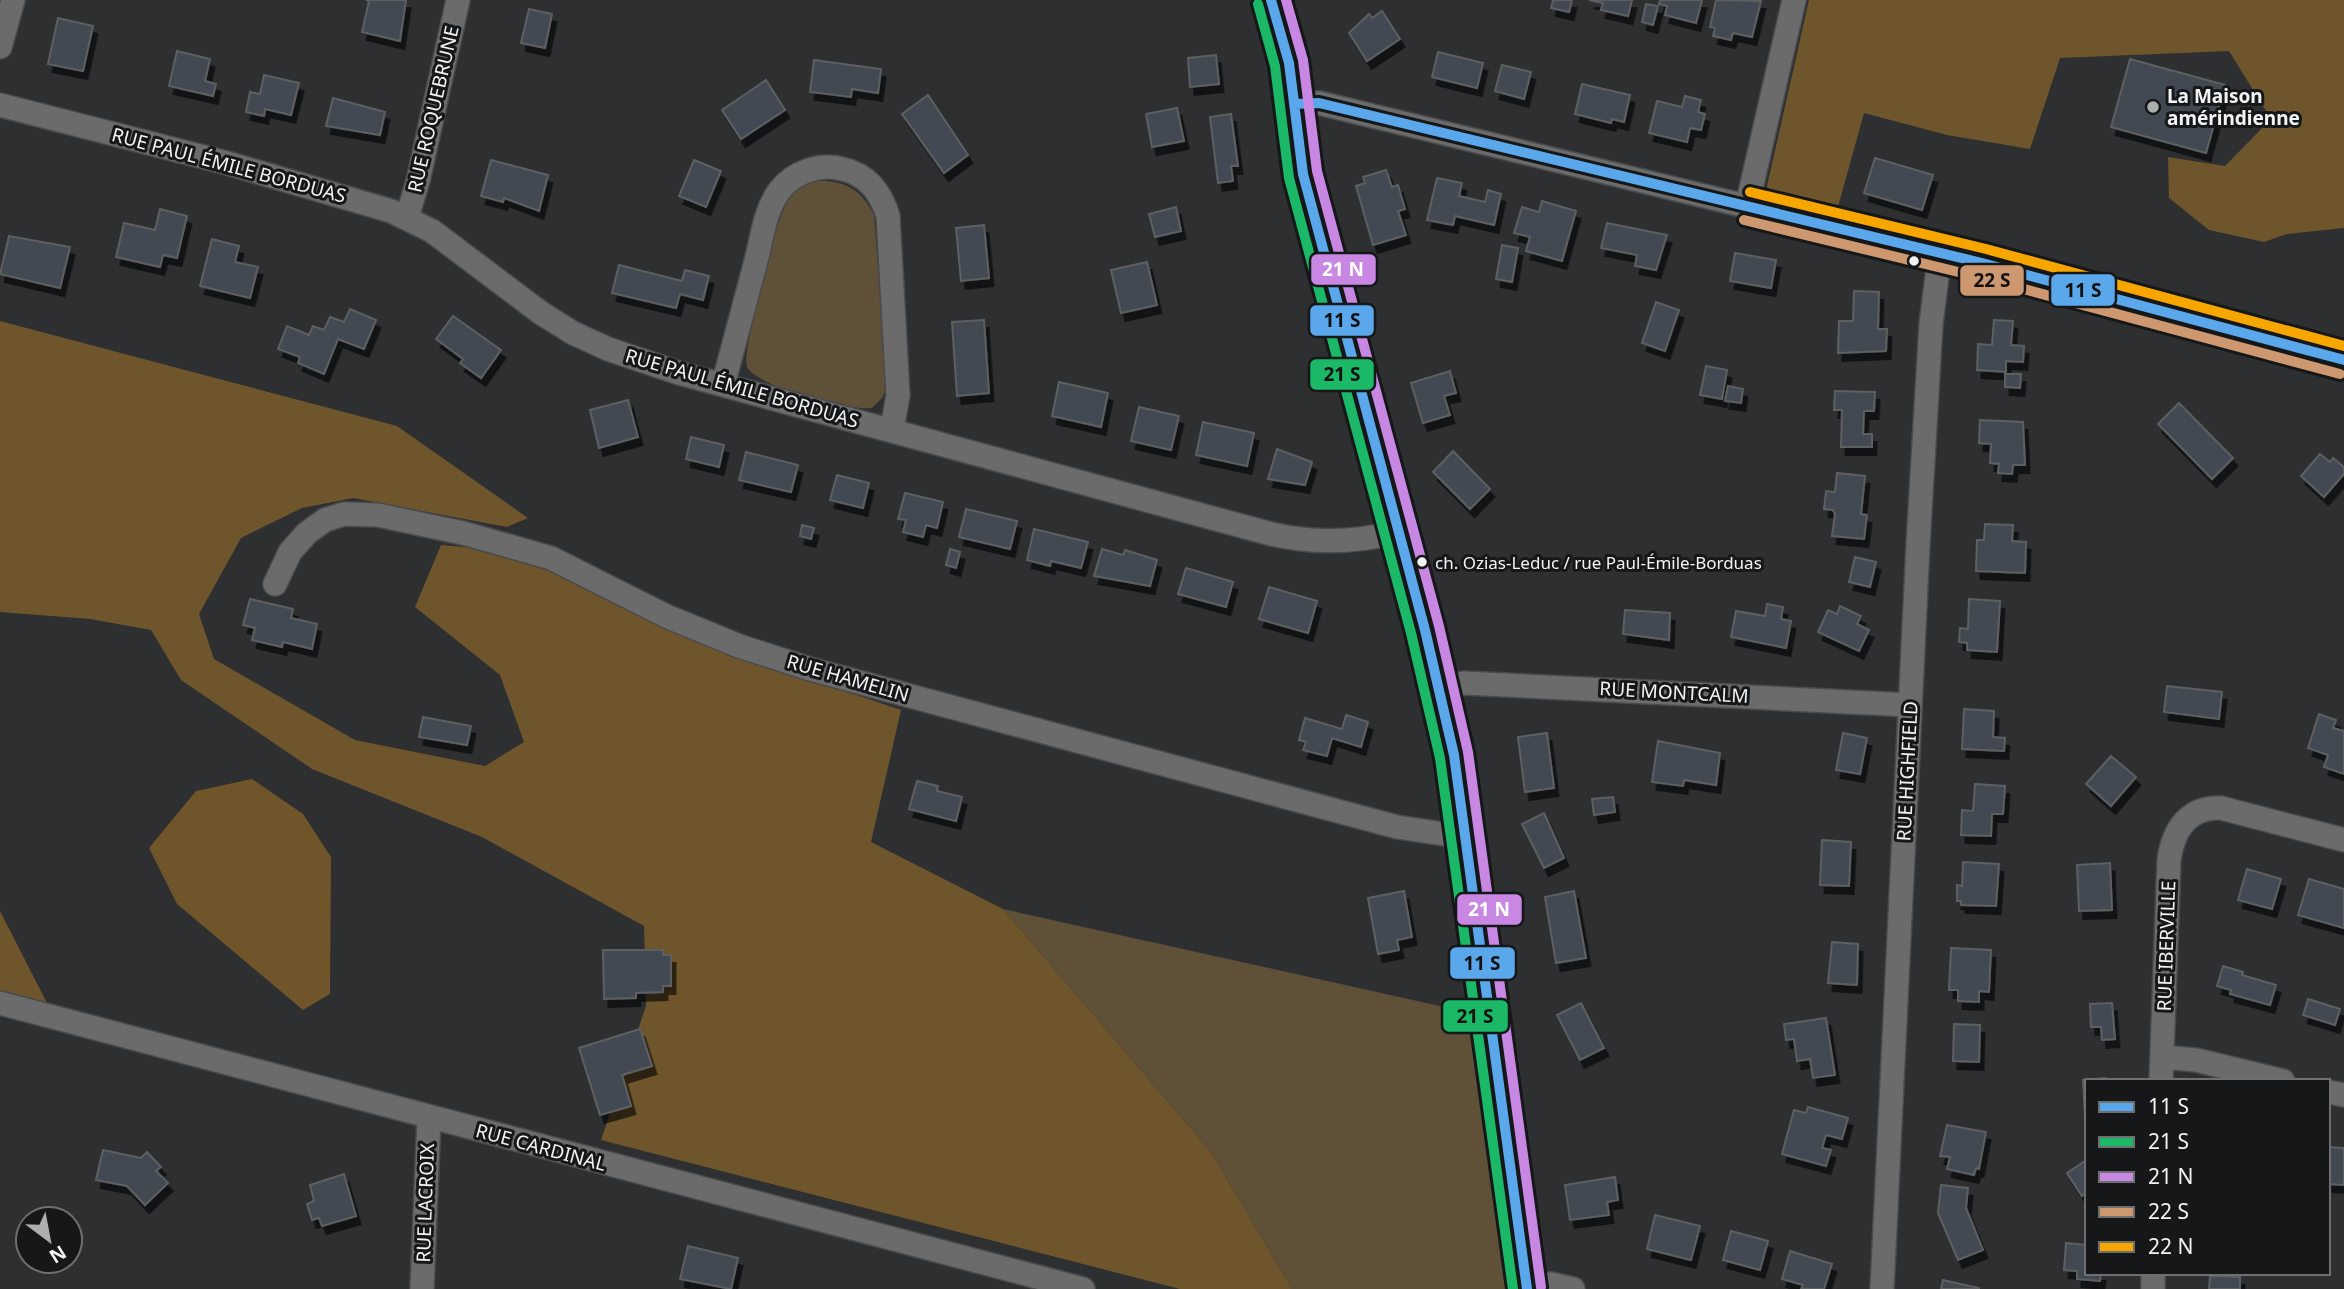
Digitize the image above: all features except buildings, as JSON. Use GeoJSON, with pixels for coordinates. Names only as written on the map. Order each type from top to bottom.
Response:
{"type":"FeatureCollection","features":[{"type":"Feature","properties":{"kind":"street"},"geometry":{"type":"LineString","coordinates":[[0,47],[13,0]]}},
{"type":"Feature","properties":{"kind":"street","name":"RUE ROQUEBRUNE"},"geometry":{"type":"LineString","coordinates":[[407,218],[418,181],[458,0]]}},
{"type":"Feature","properties":{"kind":"street"},"geometry":{"type":"LineString","coordinates":[[1271,0],[1286,47],[1303,174],[1439,687],[1454,755],[1527,1287],[1551,1284],[1573,1289]]}},
{"type":"Feature","properties":{"kind":"street"},"geometry":{"type":"LineString","coordinates":[[1748,206],[1794,0]]}},
{"type":"Feature","properties":{"kind":"street"},"geometry":{"type":"LineString","coordinates":[[1295,104],[1319,103],[1748,206],[1940,253],[2344,360]]}},
{"type":"Feature","properties":{"kind":"street","name":"RUE PAUL ÉMILE BORDUAS"},"geometry":{"type":"LineString","coordinates":[[0,105],[339,194],[407,218],[444,239],[541,313],[573,333],[625,355],[723,385],[1289,538],[1338,542],[1398,532]]}},
{"type":"Feature","properties":{"kind":"street"},"geometry":{"type":"LineString","coordinates":[[723,385],[775,197],[785,184],[808,170],[842,169],[858,175],[872,186],[882,200],[888,216],[898,396],[892,430]]}},
{"type":"Feature","properties":{"kind":"street","name":"RUE HIGHFIELD"},"geometry":{"type":"LineString","coordinates":[[1882,1289],[1931,324],[1940,253]]}},
{"type":"Feature","properties":{"kind":"street","name":"RUE HAMELIN"},"geometry":{"type":"LineString","coordinates":[[275,584],[290,552],[307,533],[325,520],[344,513],[408,520],[551,558],[666,616],[739,646],[798,665],[1396,827],[1444,834],[1465,830]]}},
{"type":"Feature","properties":{"kind":"street","name":"RUE MONTCALM"},"geometry":{"type":"LineString","coordinates":[[1439,687],[1477,683],[1910,705]]}},
{"type":"Feature","properties":{"kind":"street","name":"RUE IBERVILLE"},"geometry":{"type":"LineString","coordinates":[[2161,1079],[2169,860],[2175,834],[2188,817],[2200,811],[2221,808],[2344,840]]}},
{"type":"Feature","properties":{"kind":"street","name":"RUE CARDINAL"},"geometry":{"type":"LineString","coordinates":[[0,1003],[1083,1289]]}},
{"type":"Feature","properties":{"kind":"street"},"geometry":{"type":"LineString","coordinates":[[2162,1057],[2196,1060],[2275,1079]]}},
{"type":"Feature","properties":{"kind":"street","name":"RUE LACROIX"},"geometry":{"type":"LineString","coordinates":[[422,1289],[429,1117]]}},
{"type":"Feature","properties":{"kind":"shaded area"},"geometry":{"type":"Polygon","coordinates":[[[1809,0],[2344,0],[2344,228],[2287,234],[2264,242],[2209,230],[2169,198],[2168,157],[2225,166],[2271,119],[2229,51],[2060,58],[2030,149],[1947,135],[1864,113],[1836,214],[1771,198],[1767,186],[1809,0]]]}},
{"type":"Feature","properties":{"kind":"shaded area"},"geometry":{"type":"Polygon","coordinates":[[[812,181],[833,182],[849,187],[863,198],[874,215],[887,383],[883,397],[872,408],[825,402],[785,390],[754,375],[747,367],[754,314],[781,217],[793,194],[812,181]]]}},
{"type":"Feature","properties":{"kind":"shaded area"},"geometry":{"type":"Polygon","coordinates":[[[0,321],[397,426],[528,518],[507,527],[353,498],[302,508],[241,538],[199,614],[214,659],[355,740],[485,766],[524,742],[500,675],[415,607],[441,545],[500,550],[541,564],[752,660],[901,710],[871,842],[1003,909],[1211,1152],[1292,1289],[1180,1289],[601,1140],[646,1006],[644,926],[482,837],[312,769],[181,680],[151,630],[90,619],[0,612],[0,321]]]}},
{"type":"Feature","properties":{"kind":"shaded area"},"geometry":{"type":"Polygon","coordinates":[[[252,779],[303,814],[331,857],[330,994],[303,1010],[177,904],[149,848],[196,791],[252,779]]]}},
{"type":"Feature","properties":{"kind":"shaded area"},"geometry":{"type":"Polygon","coordinates":[[[1003,909],[1471,1013],[1508,1289],[1292,1289],[1211,1152],[1003,909]]]}},
{"type":"Feature","properties":{"kind":"shaded area"},"geometry":{"type":"Polygon","coordinates":[[[0,911],[48,1005],[0,993],[0,911]]]}},
{"type":"Feature","properties":{"kind":"transit line"},"geometry":{"type":"LineString","coordinates":[[1271,0],[1289,63],[1303,174],[1425,630],[1454,755],[1527,1289]]}},
{"type":"Feature","properties":{"kind":"transit line"},"geometry":{"type":"LineString","coordinates":[[1286,0],[1303,60],[1317,171],[1439,626],[1468,752],[1541,1287]]}},
{"type":"Feature","properties":{"kind":"transit line"},"geometry":{"type":"LineString","coordinates":[[1258,4],[1275,66],[1289,178],[1411,633],[1440,758],[1513,1289]]}},
{"type":"Feature","properties":{"kind":"transit line"},"geometry":{"type":"LineString","coordinates":[[1295,104],[1319,103],[1982,263],[2344,360]]}},
{"type":"Feature","properties":{"kind":"transit line"},"geometry":{"type":"LineString","coordinates":[[1750,192],[1986,249],[2344,346]]}},
{"type":"Feature","properties":{"kind":"transit line"},"geometry":{"type":"LineString","coordinates":[[1744,220],[1979,277],[2340,374]]}},
{"type":"Feature","properties":{"kind":"place","name":"La Maison amérindienne"},"geometry":{"type":"Point","coordinates":[2153,107]}},
{"type":"Feature","properties":{"kind":"place","name":"ch. Ozias-Leduc / rue Paul-Émile-Borduas"},"geometry":{"type":"Point","coordinates":[1422,562]}}]}
